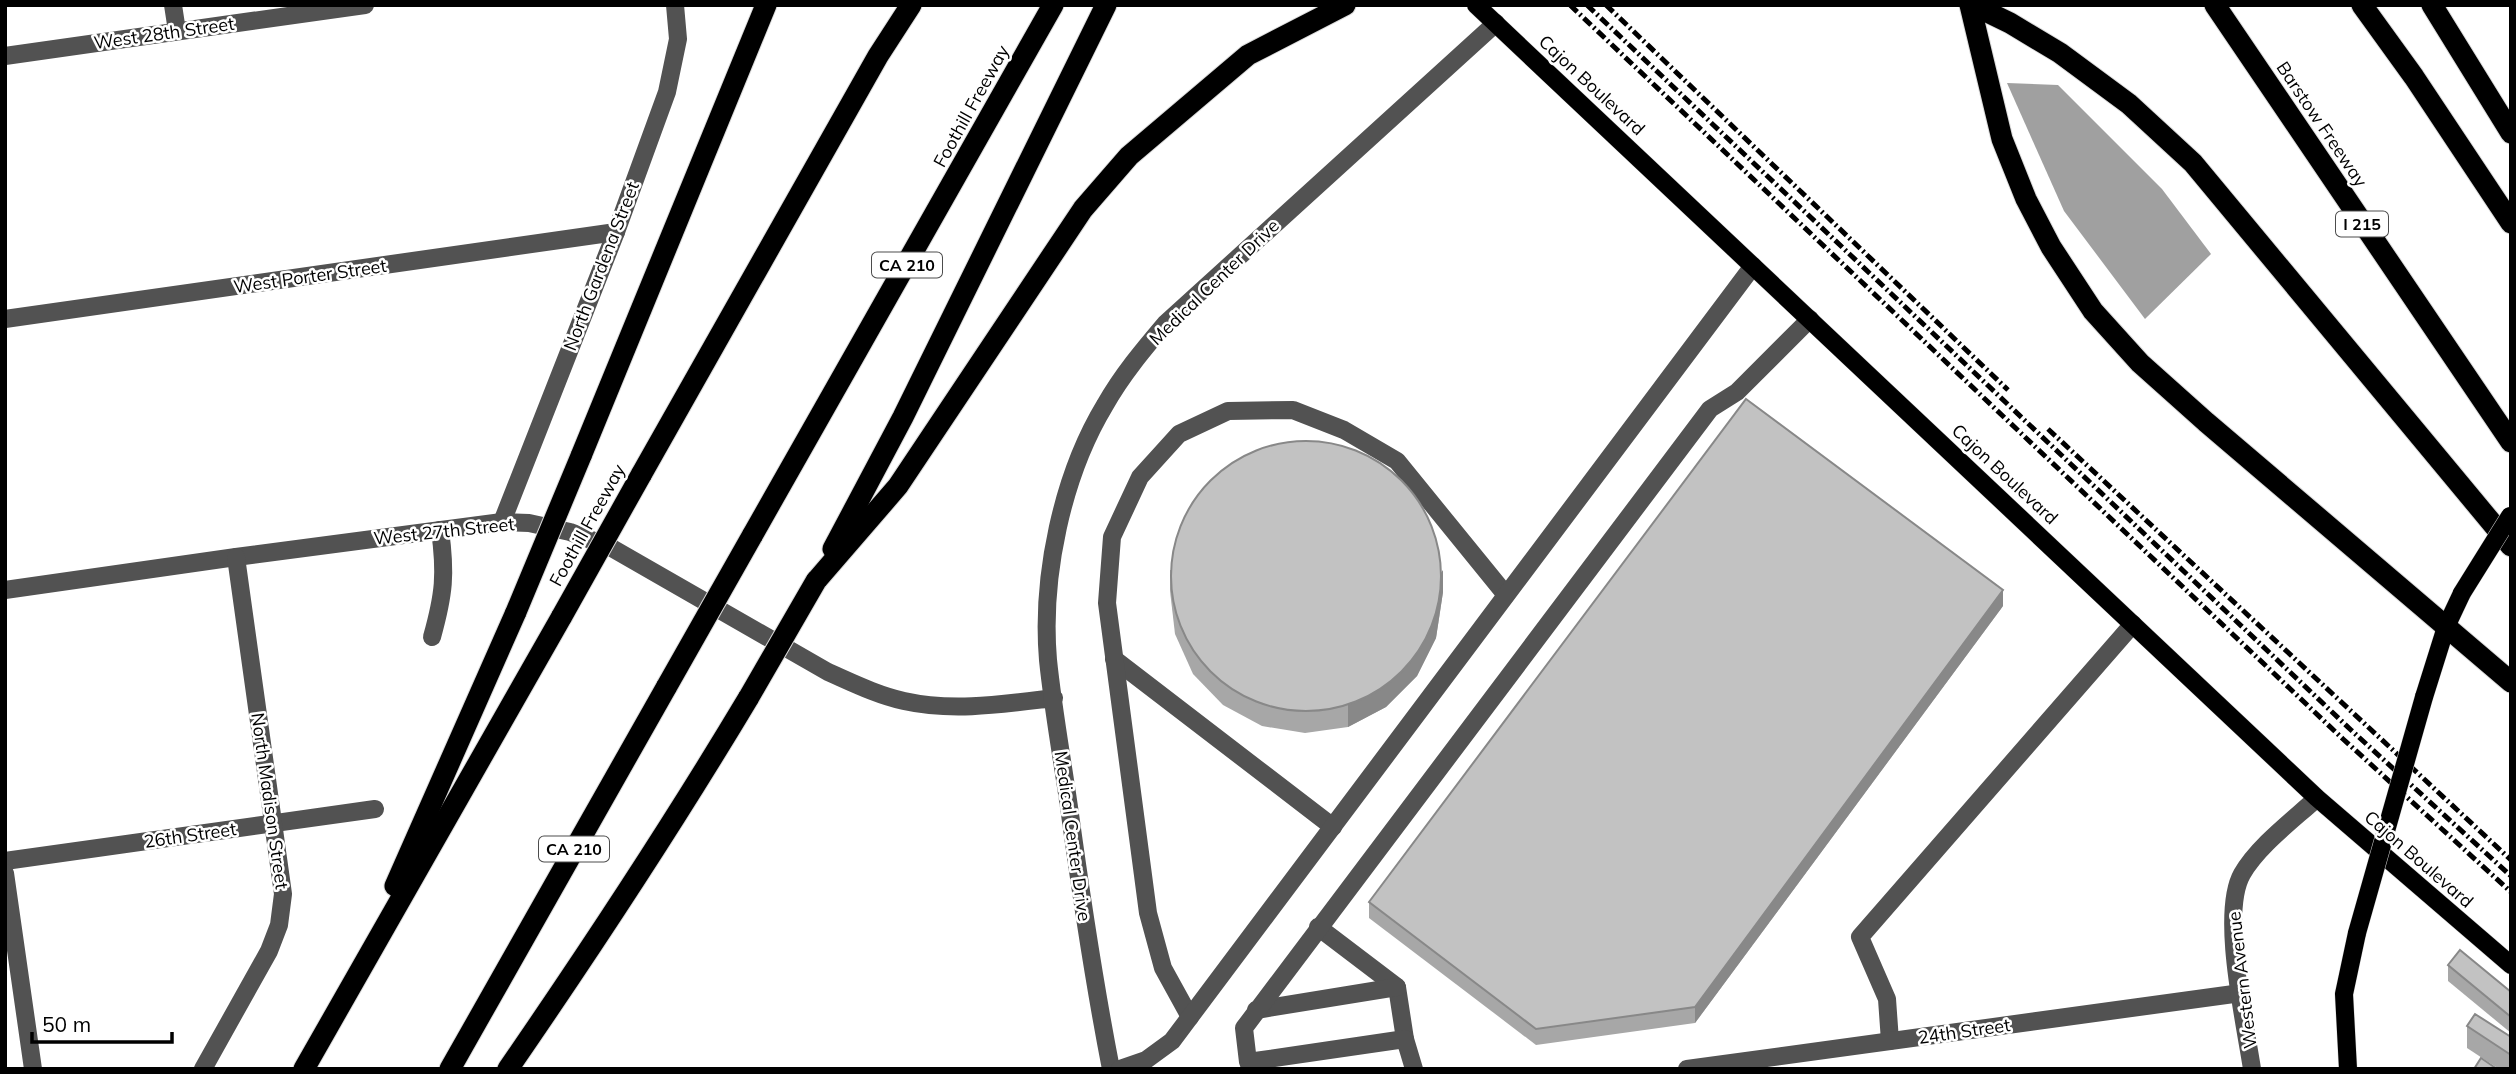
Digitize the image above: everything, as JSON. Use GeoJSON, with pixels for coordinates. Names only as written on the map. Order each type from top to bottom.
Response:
{"type":"FeatureCollection","features":[{"type":"Feature","properties":{"kind":"highway"},"geometry":{"type":"LineString","coordinates":[[349,990],[516,612],[766,5]]}},
{"type":"Feature","properties":{"kind":"highway","name":"Foothill Freeway"},"geometry":{"type":"LineString","coordinates":[[304,1069],[878,55],[911,5]]}},
{"type":"Feature","properties":{"kind":"highway","name":"Foothill Freeway"},"geometry":{"type":"LineString","coordinates":[[450,1069],[1053,5]]}},
{"type":"Feature","properties":{"kind":"highway"},"geometry":{"type":"LineString","coordinates":[[508,1069],[679,813],[816,581],[902,417],[1106,5]]}},
{"type":"Feature","properties":{"kind":"highway"},"geometry":{"type":"LineString","coordinates":[[816,581],[898,486],[1083,209],[1129,156],[1248,55],[1345,5]]}},
{"type":"Feature","properties":{"kind":"highway"},"geometry":{"type":"LineString","coordinates":[[1972,5],[2010,23],[2060,53],[2129,104],[2193,163],[2511,546]]}},
{"type":"Feature","properties":{"kind":"highway"},"geometry":{"type":"LineString","coordinates":[[1972,5],[2002,139],[2026,199],[2051,247],[2094,310],[2140,363],[2206,422],[2511,682]]}},
{"type":"Feature","properties":{"kind":"highway","name":"Barstow Freeway"},"geometry":{"type":"LineString","coordinates":[[2215,5],[2511,442]]}},
{"type":"Feature","properties":{"kind":"highway"},"geometry":{"type":"LineString","coordinates":[[2362,5],[2414,77],[2511,223]]}},
{"type":"Feature","properties":{"kind":"highway"},"geometry":{"type":"LineString","coordinates":[[2432,5],[2511,133]]}},
{"type":"Feature","properties":{"kind":"main road","name":"Cajon Boulevard"},"geometry":{"type":"LineString","coordinates":[[1476,5],[2317,797],[2511,965]]}},
{"type":"Feature","properties":{"kind":"main road"},"geometry":{"type":"LineString","coordinates":[[2348,1069],[2344,993],[2357,933],[2424,698],[2446,627],[2462,593],[2511,515]]}},
{"type":"Feature","properties":{"kind":"street"},"geometry":{"type":"LineString","coordinates":[[173,5],[177,32]]}},
{"type":"Feature","properties":{"kind":"street","name":"West 28th Street"},"geometry":{"type":"LineString","coordinates":[[5,55],[365,5]]}},
{"type":"Feature","properties":{"kind":"street","name":"North Gardena Street"},"geometry":{"type":"LineString","coordinates":[[502,522],[616,232],[667,92],[678,39],[675,5]]}},
{"type":"Feature","properties":{"kind":"street","name":"Medical Center Drive"},"geometry":{"type":"LineString","coordinates":[[1111,1069],[1094,986],[1048,659],[1051,565],[1058,526],[1080,454],[1124,375],[1166,324],[1496,23]]}},
{"type":"Feature","properties":{"kind":"street","name":"West Porter Street"},"geometry":{"type":"LineString","coordinates":[[5,319],[616,232]]}},
{"type":"Feature","properties":{"kind":"street"},"geometry":{"type":"LineString","coordinates":[[1120,1069],[1146,1060],[1172,1041],[1191,1017],[1753,265]]}},
{"type":"Feature","properties":{"kind":"street"},"geometry":{"type":"LineString","coordinates":[[1405,1039],[1248,1062],[1244,1028],[1710,409],[1737,392],[1810,319]]}},
{"type":"Feature","properties":{"kind":"street"},"geometry":{"type":"LineString","coordinates":[[1191,1017],[1163,968],[1148,914],[1107,603],[1112,537],[1140,477],[1179,434],[1228,411],[1293,410],[1344,430],[1397,461],[1506,595]]}},
{"type":"Feature","properties":{"kind":"street","name":"West 27th Street"},"geometry":{"type":"LineString","coordinates":[[5,590],[236,556],[502,522],[529,523],[570,532],[610,547],[828,672],[866,690],[904,701],[942,707],[984,706],[1054,698]]}},
{"type":"Feature","properties":{"kind":"street"},"geometry":{"type":"LineString","coordinates":[[432,637],[443,598],[444,563],[440,530]]}},
{"type":"Feature","properties":{"kind":"street","name":"North Madison Street"},"geometry":{"type":"LineString","coordinates":[[203,1069],[269,951],[279,925],[283,894],[236,556]]}},
{"type":"Feature","properties":{"kind":"street"},"geometry":{"type":"LineString","coordinates":[[1890,1041],[1887,999],[1860,937],[2133,624]]}},
{"type":"Feature","properties":{"kind":"street"},"geometry":{"type":"LineString","coordinates":[[1114,659],[1333,827]]}},
{"type":"Feature","properties":{"kind":"street","name":"Western Avenue"},"geometry":{"type":"LineString","coordinates":[[2252,1069],[2233,930],[2234,893],[2253,858],[2317,797]]}},
{"type":"Feature","properties":{"kind":"street","name":"26th Street"},"geometry":{"type":"LineString","coordinates":[[5,861],[374,809]]}},
{"type":"Feature","properties":{"kind":"street"},"geometry":{"type":"LineString","coordinates":[[5,873],[33,1069]]}},
{"type":"Feature","properties":{"kind":"street"},"geometry":{"type":"LineString","coordinates":[[1318,927],[1398,987],[1405,1039],[1414,1069]]}},
{"type":"Feature","properties":{"kind":"street"},"geometry":{"type":"LineString","coordinates":[[1256,1010],[1398,987]]}},
{"type":"Feature","properties":{"kind":"street","name":"24th Street"},"geometry":{"type":"LineString","coordinates":[[1687,1069],[2241,993]]}},
{"type":"Feature","properties":{"kind":"shaded area"},"geometry":{"type":"Polygon","coordinates":[[[2007,83],[2058,85],[2162,189],[2211,254],[2145,319],[2064,211],[2007,83]]]}},
{"type":"Feature","properties":{"kind":"building"},"geometry":{"type":"Polygon","coordinates":[[[1746,399],[2003,590],[1695,1007],[1536,1029],[1369,902],[1746,399]]]}},
{"type":"Feature","properties":{"kind":"building"},"geometry":{"type":"Polygon","coordinates":[[[1306,441],[1358,451],[1392,472],[1410,490],[1431,524],[1441,576],[1431,628],[1410,662],[1392,680],[1358,701],[1306,711],[1254,701],[1220,680],[1202,662],[1181,628],[1171,576],[1181,524],[1202,490],[1220,472],[1254,451],[1306,441]]]}},
{"type":"Feature","properties":{"kind":"building"},"geometry":{"type":"Polygon","coordinates":[[[2460,950],[2511,992],[2511,1017],[2448,965],[2460,950]]]}},
{"type":"Feature","properties":{"kind":"building"},"geometry":{"type":"Polygon","coordinates":[[[2475,1014],[2511,1037],[2511,1055],[2467,1026],[2475,1014]]]}},
{"type":"Feature","properties":{"kind":"building"},"geometry":{"type":"Polygon","coordinates":[[[2481,1058],[2497,1069],[2474,1069],[2481,1058]]]}},
{"type":"Feature","properties":{"kind":"railway"},"geometry":{"type":"LineString","coordinates":[[1570,5],[2343,739],[2511,892]]}},
{"type":"Feature","properties":{"kind":"railway"},"geometry":{"type":"LineString","coordinates":[[1587,5],[2351,730],[2511,876]]}},
{"type":"Feature","properties":{"kind":"railway"},"geometry":{"type":"LineString","coordinates":[[1606,5],[2008,390]]}},
{"type":"Feature","properties":{"kind":"railway"},"geometry":{"type":"LineString","coordinates":[[2048,429],[2511,860]]}}]}
